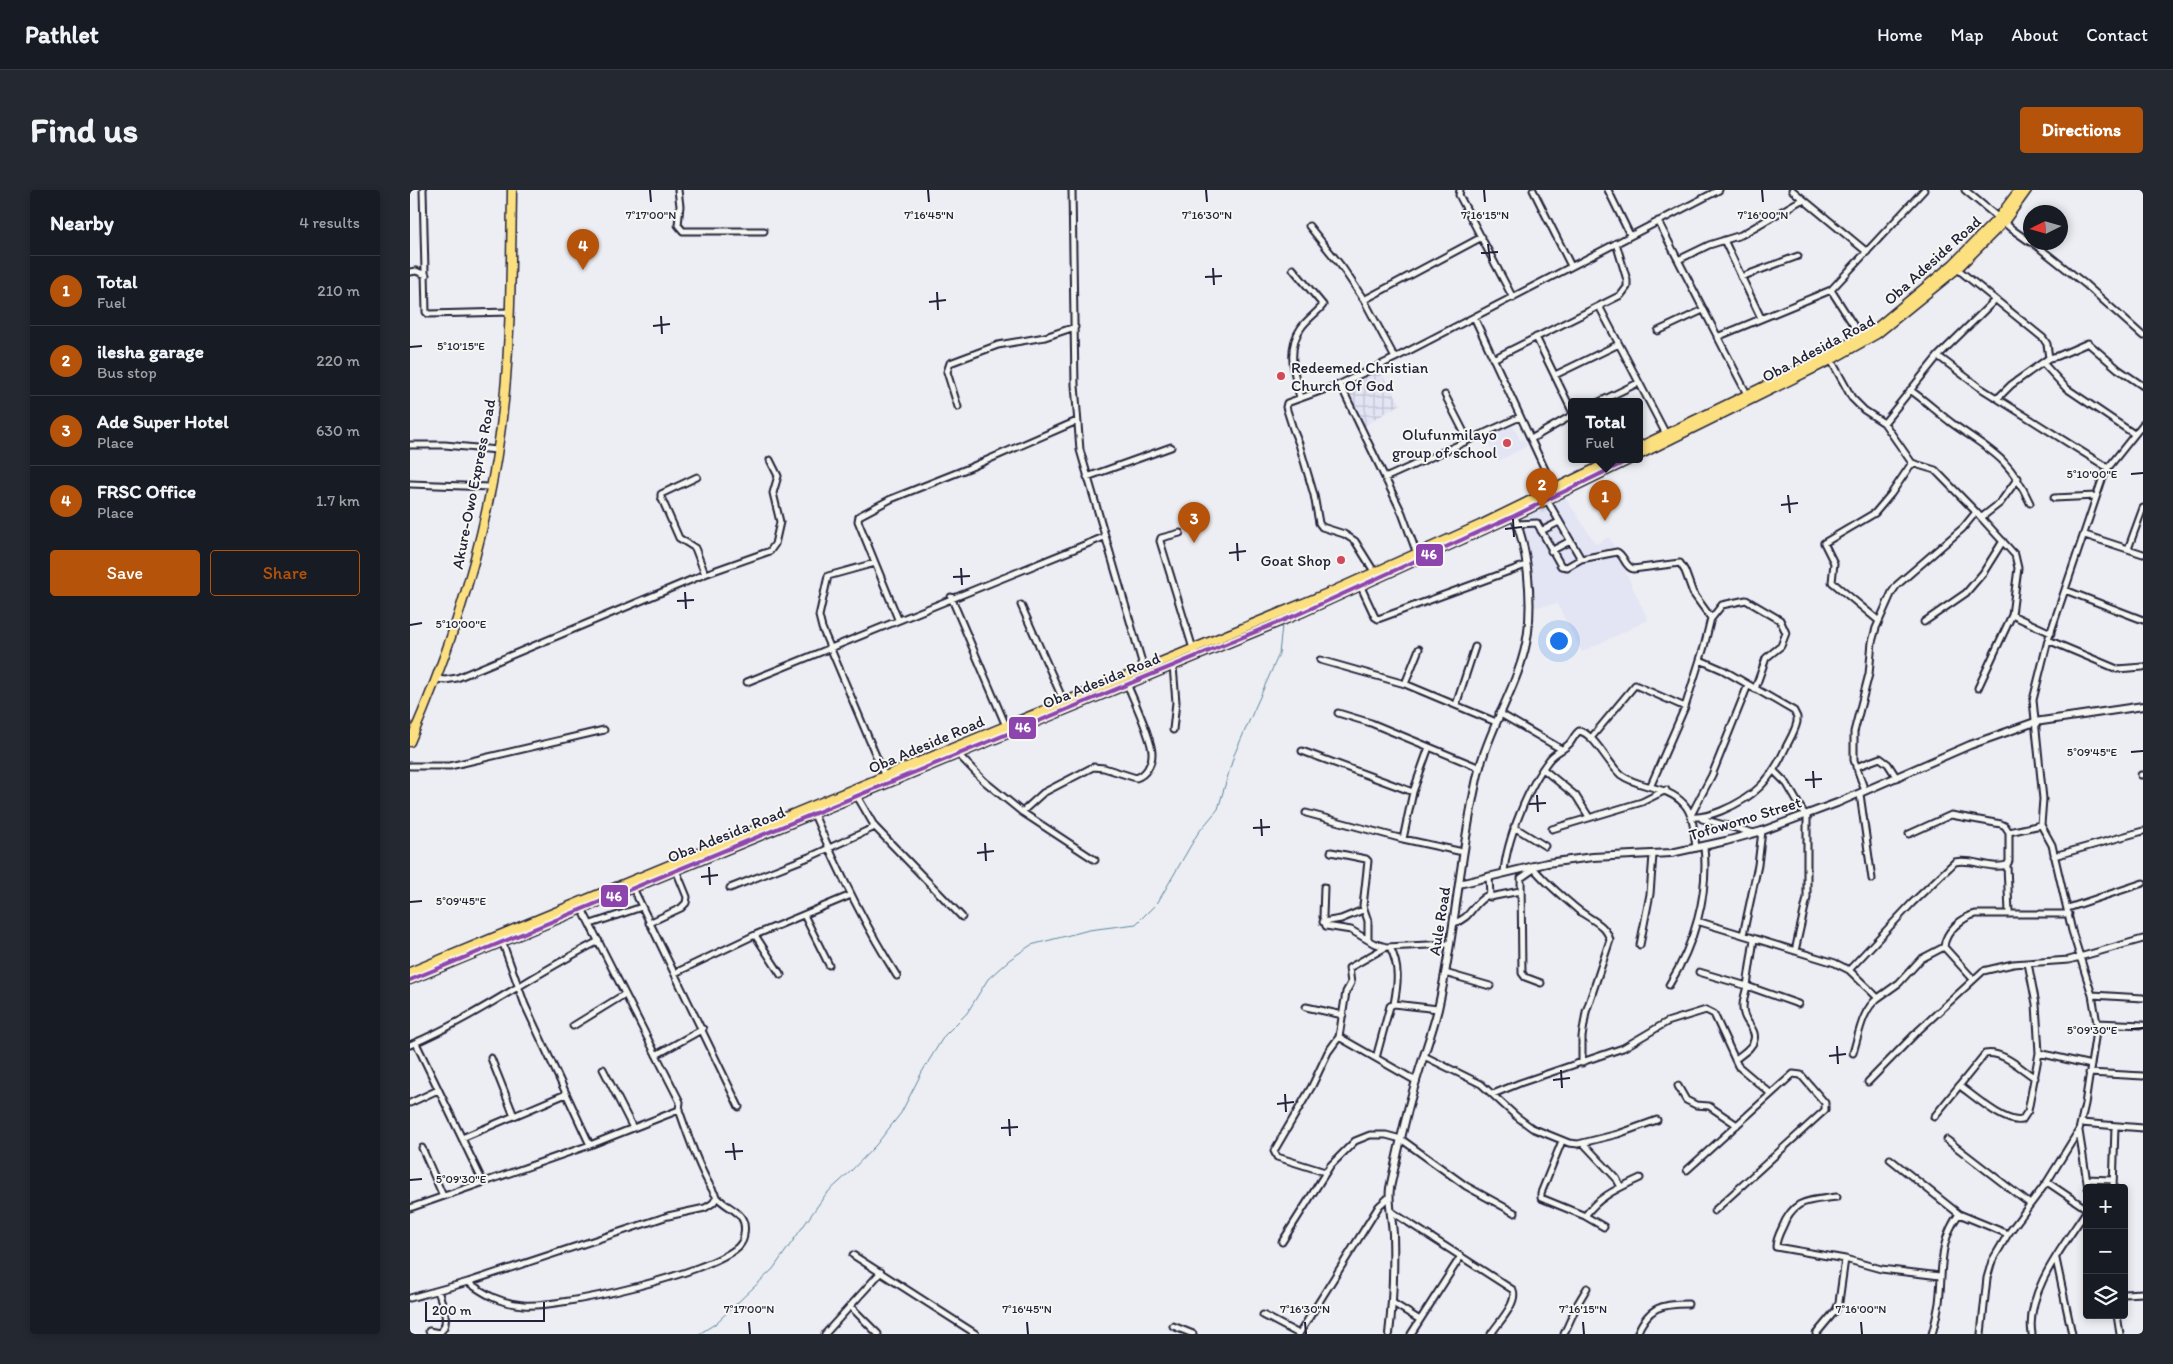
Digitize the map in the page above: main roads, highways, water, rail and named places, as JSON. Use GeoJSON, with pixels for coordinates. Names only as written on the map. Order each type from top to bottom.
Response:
{"type":"FeatureCollection","features":[{"type":"Feature","properties":{"kind":"main road","name":"Akure-Owo Express Road"},"geometry":{"type":"LineString","coordinates":[[410,742],[436,679],[471,572],[497,450],[504,402],[510,312],[512,190]]}},
{"type":"Feature","properties":{"kind":"main road","name":"Oba Adeside Road"},"geometry":{"type":"LineString","coordinates":[[2002,219],[2019,190]]}},
{"type":"Feature","properties":{"kind":"main road","name":"Oba Adesida Road"},"geometry":{"type":"LineString","coordinates":[[1643,452],[1653,444],[1759,392],[1831,360],[1878,334],[1955,266],[2028,190]]}},
{"type":"Feature","properties":{"kind":"main road","name":"Oba Adeside Road"},"geometry":{"type":"LineString","coordinates":[[1643,446],[1653,444],[1666,434],[1747,394],[1759,392],[1861,337],[1885,321],[1955,266]]}},
{"type":"Feature","properties":{"kind":"main road"},"geometry":{"type":"LineString","coordinates":[[1337,593],[1375,573],[1607,463]]}},
{"type":"Feature","properties":{"kind":"main road","name":"Oba Adesida Road"},"geometry":{"type":"LineString","coordinates":[[410,980],[676,870],[708,853],[812,810],[857,796],[956,751],[1173,666],[1194,653],[1337,593],[1361,586],[1514,516],[1623,463]]}},
{"type":"Feature","properties":{"kind":"main road","name":"Oba Adeside Road"},"geometry":{"type":"LineString","coordinates":[[812,810],[882,775],[956,751],[1006,726],[1144,669],[1194,653]]}},
{"type":"Feature","properties":{"kind":"main road"},"geometry":{"type":"LineString","coordinates":[[410,972],[708,853]]}},
{"type":"Feature","properties":{"kind":"waterway"},"geometry":{"type":"LineString","coordinates":[[699,1334],[715,1324],[773,1269],[826,1194],[876,1145],[901,1113],[922,1072],[944,1036],[967,1013],[988,979],[1009,960],[1031,945],[1089,930],[1136,924],[1158,902],[1198,833],[1218,809],[1234,755],[1279,654],[1282,626]]}},
{"type":"Feature","properties":{"kind":"place","name":"FRSC Office"},"geometry":{"type":"Point","coordinates":[583,270]}},
{"type":"Feature","properties":{"kind":"place","name":"Redeemed Christian Church Of God"},"geometry":{"type":"Point","coordinates":[1281,376]}},
{"type":"Feature","properties":{"kind":"place","name":"Olufunmilayo group of school"},"geometry":{"type":"Point","coordinates":[1507,443]}},
{"type":"Feature","properties":{"kind":"place","name":"ilesha garage"},"geometry":{"type":"Point","coordinates":[1542,509]}},
{"type":"Feature","properties":{"kind":"place","name":"Total"},"geometry":{"type":"Point","coordinates":[1605,521]}},
{"type":"Feature","properties":{"kind":"place","name":"Ade Super Hotel"},"geometry":{"type":"Point","coordinates":[1194,543]}},
{"type":"Feature","properties":{"kind":"place","name":"Goat Shop"},"geometry":{"type":"Point","coordinates":[1341,560]}}]}
